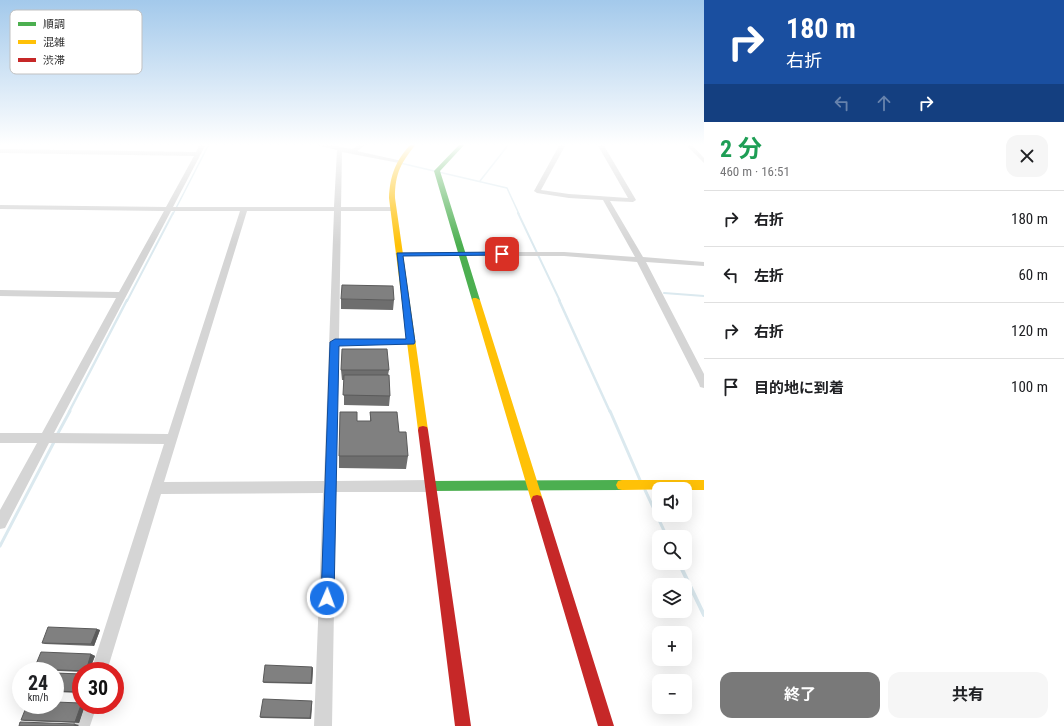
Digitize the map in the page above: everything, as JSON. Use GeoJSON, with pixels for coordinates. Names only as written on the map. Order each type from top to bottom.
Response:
{"type":"FeatureCollection","features":[{"type":"Feature","properties":{"kind":"street"},"geometry":{"type":"LineString","coordinates":[[0,523],[185,178]]}},
{"type":"Feature","properties":{"kind":"street"},"geometry":{"type":"LineString","coordinates":[[323,726],[331,487],[339,178]]}},
{"type":"Feature","properties":{"kind":"street"},"geometry":{"type":"LineString","coordinates":[[392,178],[391,184],[393,209],[463,726]]}},
{"type":"Feature","properties":{"kind":"street"},"geometry":{"type":"LineString","coordinates":[[439,178],[606,726]]}},
{"type":"Feature","properties":{"kind":"street"},"geometry":{"type":"LineString","coordinates":[[544,178],[537,191],[569,196],[633,200],[620,178]]}},
{"type":"Feature","properties":{"kind":"street"},"geometry":{"type":"LineString","coordinates":[[606,199],[640,260],[704,384]]}},
{"type":"Feature","properties":{"kind":"street"},"geometry":{"type":"LineString","coordinates":[[0,207],[393,209]]}},
{"type":"Feature","properties":{"kind":"street"},"geometry":{"type":"LineString","coordinates":[[101,662],[171,439],[196,365],[244,209]]}},
{"type":"Feature","properties":{"kind":"street"},"geometry":{"type":"LineString","coordinates":[[399,254],[564,254],[704,264]]}},
{"type":"Feature","properties":{"kind":"street"},"geometry":{"type":"LineString","coordinates":[[0,293],[122,295]]}},
{"type":"Feature","properties":{"kind":"street"},"geometry":{"type":"LineString","coordinates":[[335,342],[411,342]]}},
{"type":"Feature","properties":{"kind":"street"},"geometry":{"type":"LineString","coordinates":[[0,438],[171,439]]}},
{"type":"Feature","properties":{"kind":"street"},"geometry":{"type":"LineString","coordinates":[[156,488],[704,485]]}},
{"type":"Feature","properties":{"kind":"street"},"geometry":{"type":"LineString","coordinates":[[81,726],[85,714]]}},
{"type":"Feature","properties":{"kind":"building"},"geometry":{"type":"Polygon","coordinates":[[[342,285],[393,286],[394,300],[341,299],[342,285]]]}},
{"type":"Feature","properties":{"kind":"building"},"geometry":{"type":"Polygon","coordinates":[[[342,349],[387,349],[389,370],[341,370],[342,349]]]}},
{"type":"Feature","properties":{"kind":"building"},"geometry":{"type":"Polygon","coordinates":[[[344,375],[389,375],[390,396],[343,395],[344,375]]]}},
{"type":"Feature","properties":{"kind":"building"},"geometry":{"type":"Polygon","coordinates":[[[340,412],[357,412],[357,421],[371,421],[370,412],[397,412],[399,432],[406,432],[408,456],[339,456],[340,412]]]}},
{"type":"Feature","properties":{"kind":"building"},"geometry":{"type":"Polygon","coordinates":[[[48,627],[97,629],[91,644],[42,643],[48,627]]]}},
{"type":"Feature","properties":{"kind":"building"},"geometry":{"type":"Polygon","coordinates":[[[41,652],[91,654],[89,662],[72,662],[72,670],[64,670],[64,662],[37,662],[41,652]]]}},
{"type":"Feature","properties":{"kind":"building"},"geometry":{"type":"Polygon","coordinates":[[[265,665],[312,667],[311,683],[263,682],[265,665]]]}},
{"type":"Feature","properties":{"kind":"building"},"geometry":{"type":"Polygon","coordinates":[[[64,673],[72,674],[72,692],[64,691],[64,673]]]}},
{"type":"Feature","properties":{"kind":"building"},"geometry":{"type":"Polygon","coordinates":[[[263,699],[312,701],[310,718],[260,717],[263,699]]]}},
{"type":"Feature","properties":{"kind":"building"},"geometry":{"type":"Polygon","coordinates":[[[64,702],[72,703],[72,714],[78,714],[75,722],[21,720],[23,714],[64,714],[64,702]]]}},
{"type":"Feature","properties":{"kind":"building"},"geometry":{"type":"Polygon","coordinates":[[[20,722],[75,724],[74,726],[19,726],[20,722]]]}},
{"type":"Feature","properties":{"kind":"waterway"},"geometry":{"type":"LineString","coordinates":[[173,214],[192,178]]}},
{"type":"Feature","properties":{"kind":"waterway"},"geometry":{"type":"LineString","coordinates":[[464,178],[507,188],[519,214]]}},
{"type":"Feature","properties":{"kind":"waterway"},"geometry":{"type":"LineString","coordinates":[[127,301],[173,213]]}},
{"type":"Feature","properties":{"kind":"waterway"},"geometry":{"type":"LineString","coordinates":[[518,213],[560,301]]}},
{"type":"Feature","properties":{"kind":"waterway"},"geometry":{"type":"LineString","coordinates":[[664,293],[704,296]]}},
{"type":"Feature","properties":{"kind":"waterway"},"geometry":{"type":"LineString","coordinates":[[69,412],[127,300]]}},
{"type":"Feature","properties":{"kind":"waterway"},"geometry":{"type":"LineString","coordinates":[[559,300],[610,412]]}},
{"type":"Feature","properties":{"kind":"waterway"},"geometry":{"type":"LineString","coordinates":[[57,435],[70,411]]}},
{"type":"Feature","properties":{"kind":"waterway"},"geometry":{"type":"LineString","coordinates":[[610,411],[640,480]]}},
{"type":"Feature","properties":{"kind":"waterway"},"geometry":{"type":"LineString","coordinates":[[0,546],[54,442]]}},
{"type":"Feature","properties":{"kind":"waterway"},"geometry":{"type":"LineString","coordinates":[[645,490],[664,530]]}},
{"type":"Feature","properties":{"kind":"waterway"},"geometry":{"type":"LineString","coordinates":[[682,570],[704,615]]}},
{"type":"Feature","properties":{"kind":"traffic: fast"},"geometry":{"type":"LineString","coordinates":[[439,178],[476,300]]}},
{"type":"Feature","properties":{"kind":"traffic: fast"},"geometry":{"type":"LineString","coordinates":[[431,486],[622,485]]}},
{"type":"Feature","properties":{"kind":"traffic: slow"},"geometry":{"type":"LineString","coordinates":[[394,178],[392,198],[423,430]]}},
{"type":"Feature","properties":{"kind":"traffic: slow"},"geometry":{"type":"LineString","coordinates":[[476,300],[537,500]]}},
{"type":"Feature","properties":{"kind":"traffic: slow"},"geometry":{"type":"LineString","coordinates":[[622,485],[704,485]]}},
{"type":"Feature","properties":{"kind":"traffic: jam"},"geometry":{"type":"LineString","coordinates":[[423,430],[463,726]]}},
{"type":"Feature","properties":{"kind":"traffic: jam"},"geometry":{"type":"LineString","coordinates":[[537,500],[606,726]]}},
{"type":"Feature","properties":{"kind":"route"},"geometry":{"type":"LineString","coordinates":[[327,598],[335,342],[411,342],[399,254],[502,254]]}}]}
